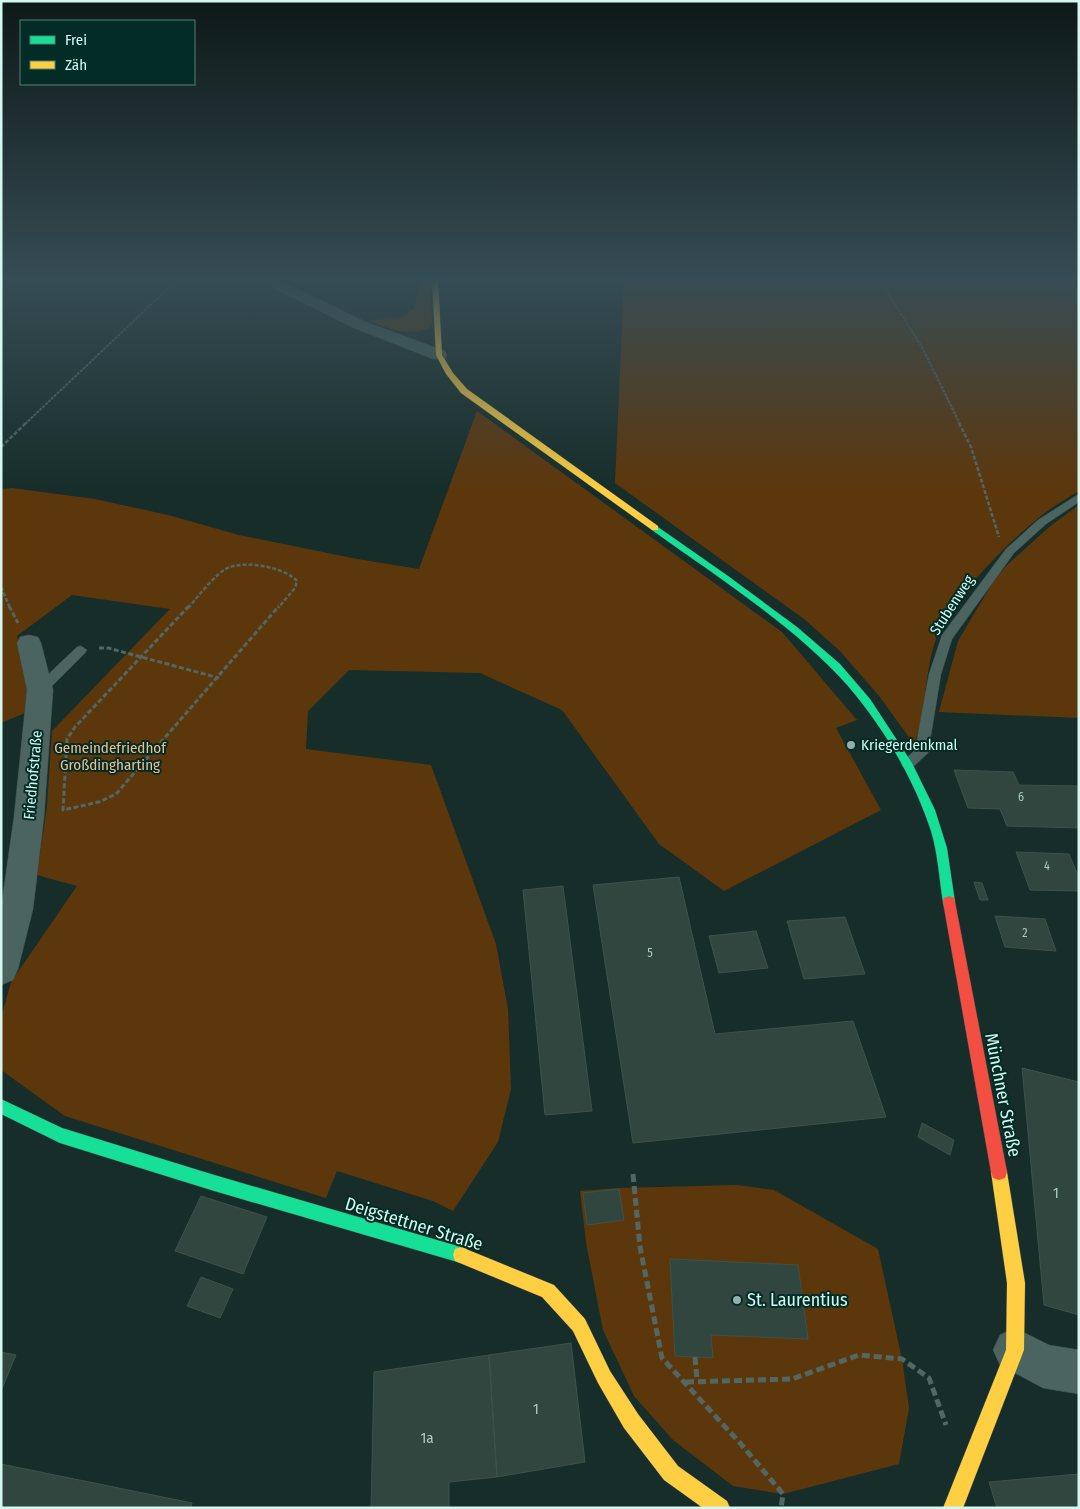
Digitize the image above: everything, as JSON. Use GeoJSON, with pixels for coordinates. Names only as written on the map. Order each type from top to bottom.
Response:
{"type":"FeatureCollection","features":[{"type":"Feature","properties":{"kind":"street"},"geometry":{"type":"LineString","coordinates":[[425,349],[440,355],[440,349]]}},
{"type":"Feature","properties":{"kind":"street","name":"Münchner Straße"},"geometry":{"type":"LineString","coordinates":[[440,355],[448,372],[464,391],[745,592],[837,668],[864,698],[908,763],[937,832],[994,1139],[1016,1283],[1015,1350],[953,1508]]}},
{"type":"Feature","properties":{"kind":"street","name":"Friedhofstraße"},"geometry":{"type":"LineString","coordinates":[[1,968],[17,909],[29,817],[40,690],[29,643]]}},
{"type":"Feature","properties":{"kind":"street","name":"Deigstettner Straße"},"geometry":{"type":"LineString","coordinates":[[1,1106],[60,1135],[211,1182],[457,1253],[548,1291],[580,1324],[613,1392],[631,1421],[665,1466],[671,1473],[720,1508]]}},
{"type":"Feature","properties":{"kind":"street"},"geometry":{"type":"LineString","coordinates":[[1015,1350],[1043,1366],[1079,1372]]}},
{"type":"Feature","properties":{"kind":"lane","name":"Stubenweg"},"geometry":{"type":"LineString","coordinates":[[908,763],[921,754],[935,674],[946,638],[1010,551],[1042,522],[1079,497]]}},
{"type":"Feature","properties":{"kind":"lane"},"geometry":{"type":"LineString","coordinates":[[40,690],[81,650]]}},
{"type":"Feature","properties":{"kind":"path"},"geometry":{"type":"LineString","coordinates":[[1,447],[104,349]]}},
{"type":"Feature","properties":{"kind":"path"},"geometry":{"type":"LineString","coordinates":[[923,349],[971,447],[1002,545],[1010,551]]}},
{"type":"Feature","properties":{"kind":"path"},"geometry":{"type":"LineString","coordinates":[[254,566],[292,574],[297,581],[295,588],[219,678],[116,794],[99,802],[62,810],[67,739],[75,727],[220,574],[230,567],[254,566]]}},
{"type":"Feature","properties":{"kind":"path"},"geometry":{"type":"LineString","coordinates":[[1,587],[5,599],[29,643]]}},
{"type":"Feature","properties":{"kind":"path"},"geometry":{"type":"LineString","coordinates":[[81,650],[108,648],[219,678]]}},
{"type":"Feature","properties":{"kind":"path"},"geometry":{"type":"LineString","coordinates":[[633,1174],[640,1247],[662,1358],[686,1382],[783,1494],[781,1508]]}},
{"type":"Feature","properties":{"kind":"path"},"geometry":{"type":"LineString","coordinates":[[686,1382],[697,1380],[792,1379],[859,1355],[902,1359],[928,1378],[948,1429]]}},
{"type":"Feature","properties":{"kind":"path"},"geometry":{"type":"LineString","coordinates":[[695,1357],[697,1380]]}},
{"type":"Feature","properties":{"kind":"green space"},"geometry":{"type":"Polygon","coordinates":[[[621,349],[1079,349],[1079,491],[1040,517],[994,559],[966,591],[944,622],[933,649],[921,717],[914,744],[879,696],[840,651],[804,619],[615,483],[621,349]]]}},
{"type":"Feature","properties":{"kind":"green space","name":"Gemeindefriedhof Großdingharting"},"geometry":{"type":"Polygon","coordinates":[[[477,411],[782,632],[857,720],[836,728],[881,810],[724,891],[659,844],[562,710],[480,673],[349,670],[308,711],[306,749],[431,765],[496,944],[508,1009],[511,1089],[498,1142],[453,1211],[433,1201],[337,1171],[326,1198],[65,1116],[1,1070],[1,1018],[11,982],[77,886],[37,875],[47,806],[52,731],[170,609],[72,595],[17,636],[28,684],[25,713],[1,723],[1,489],[12,488],[95,499],[168,515],[239,535],[357,559],[419,569],[477,411]]]}},
{"type":"Feature","properties":{"kind":"green space"},"geometry":{"type":"Polygon","coordinates":[[[1079,505],[1079,718],[939,712],[958,641],[993,582],[1006,566],[1049,527],[1079,505]]]}},
{"type":"Feature","properties":{"kind":"green space"},"geometry":{"type":"Polygon","coordinates":[[[737,1185],[774,1190],[878,1249],[902,1359],[909,1408],[899,1464],[783,1494],[733,1486],[673,1440],[634,1396],[603,1330],[586,1243],[580,1191],[619,1188],[737,1185]]]}},
{"type":"Feature","properties":{"kind":"building"},"geometry":{"type":"Polygon","coordinates":[[[954,770],[1013,772],[1019,785],[1079,786],[1079,828],[1007,826],[1000,809],[968,808],[954,770]]]}},
{"type":"Feature","properties":{"kind":"building"},"geometry":{"type":"Polygon","coordinates":[[[1016,852],[1069,854],[1079,878],[1079,891],[1030,890],[1016,852]]]}},
{"type":"Feature","properties":{"kind":"building"},"geometry":{"type":"Polygon","coordinates":[[[679,877],[715,1034],[853,1021],[886,1117],[633,1143],[593,885],[679,877]]]}},
{"type":"Feature","properties":{"kind":"building"},"geometry":{"type":"Polygon","coordinates":[[[974,882],[982,883],[988,900],[980,900],[974,882]]]}},
{"type":"Feature","properties":{"kind":"building"},"geometry":{"type":"Polygon","coordinates":[[[563,886],[592,1111],[545,1115],[523,890],[563,886]]]}},
{"type":"Feature","properties":{"kind":"building"},"geometry":{"type":"Polygon","coordinates":[[[995,916],[1045,919],[1056,951],[1005,947],[995,916]]]}},
{"type":"Feature","properties":{"kind":"building"},"geometry":{"type":"Polygon","coordinates":[[[845,917],[865,974],[804,979],[787,921],[845,917]]]}},
{"type":"Feature","properties":{"kind":"building"},"geometry":{"type":"Polygon","coordinates":[[[756,931],[768,968],[719,973],[709,936],[756,931]]]}},
{"type":"Feature","properties":{"kind":"building"},"geometry":{"type":"Polygon","coordinates":[[[1022,1068],[1079,1082],[1079,1315],[1044,1305],[1022,1068]]]}},
{"type":"Feature","properties":{"kind":"building"},"geometry":{"type":"Polygon","coordinates":[[[922,1123],[954,1140],[950,1155],[918,1137],[922,1123]]]}},
{"type":"Feature","properties":{"kind":"building"},"geometry":{"type":"Polygon","coordinates":[[[619,1189],[624,1220],[587,1225],[583,1193],[619,1189]]]}},
{"type":"Feature","properties":{"kind":"building"},"geometry":{"type":"Polygon","coordinates":[[[201,1196],[267,1217],[243,1274],[175,1251],[201,1196]]]}},
{"type":"Feature","properties":{"kind":"building","name":"St. Laurentius"},"geometry":{"type":"Polygon","coordinates":[[[670,1259],[798,1265],[808,1339],[711,1335],[713,1358],[675,1356],[670,1259]]]}},
{"type":"Feature","properties":{"kind":"building"},"geometry":{"type":"Polygon","coordinates":[[[201,1277],[233,1289],[220,1318],[187,1306],[201,1277]]]}},
{"type":"Feature","properties":{"kind":"building"},"geometry":{"type":"Polygon","coordinates":[[[571,1343],[585,1462],[497,1477],[489,1355],[571,1343]]]}},
{"type":"Feature","properties":{"kind":"building"},"geometry":{"type":"Polygon","coordinates":[[[1,1352],[16,1355],[1,1391],[1,1352]]]}},
{"type":"Feature","properties":{"kind":"building"},"geometry":{"type":"Polygon","coordinates":[[[489,1355],[497,1477],[449,1482],[449,1508],[371,1508],[374,1372],[489,1355]]]}},
{"type":"Feature","properties":{"kind":"building"},"geometry":{"type":"Polygon","coordinates":[[[1,1464],[192,1503],[191,1508],[1,1508],[1,1464]]]}},
{"type":"Feature","properties":{"kind":"building"},"geometry":{"type":"Polygon","coordinates":[[[1079,1474],[1079,1508],[997,1508],[989,1482],[1079,1474]]]}},
{"type":"Feature","properties":{"kind":"traffic: fast"},"geometry":{"type":"LineString","coordinates":[[655,528],[748,594],[793,630],[836,667],[867,701],[895,743],[929,810],[941,848],[949,902]]}},
{"type":"Feature","properties":{"kind":"traffic: fast"},"geometry":{"type":"LineString","coordinates":[[1,1106],[60,1135],[211,1182],[461,1255]]}},
{"type":"Feature","properties":{"kind":"traffic: slow"},"geometry":{"type":"LineString","coordinates":[[439,349],[439,355],[450,374],[464,391],[655,528]]}},
{"type":"Feature","properties":{"kind":"traffic: slow"},"geometry":{"type":"LineString","coordinates":[[953,1508],[1015,1350],[1016,1283],[999,1172]]}},
{"type":"Feature","properties":{"kind":"traffic: slow"},"geometry":{"type":"LineString","coordinates":[[461,1255],[548,1291],[579,1325],[604,1377],[631,1421],[671,1473],[720,1508]]}},
{"type":"Feature","properties":{"kind":"traffic: jam"},"geometry":{"type":"LineString","coordinates":[[949,902],[999,1172]]}},
{"type":"Feature","properties":{"kind":"place","name":"Kriegerdenkmal"},"geometry":{"type":"Point","coordinates":[851,745]}},
{"type":"Feature","properties":{"kind":"place","name":"St. Laurentius"},"geometry":{"type":"Point","coordinates":[737,1300]}}]}
